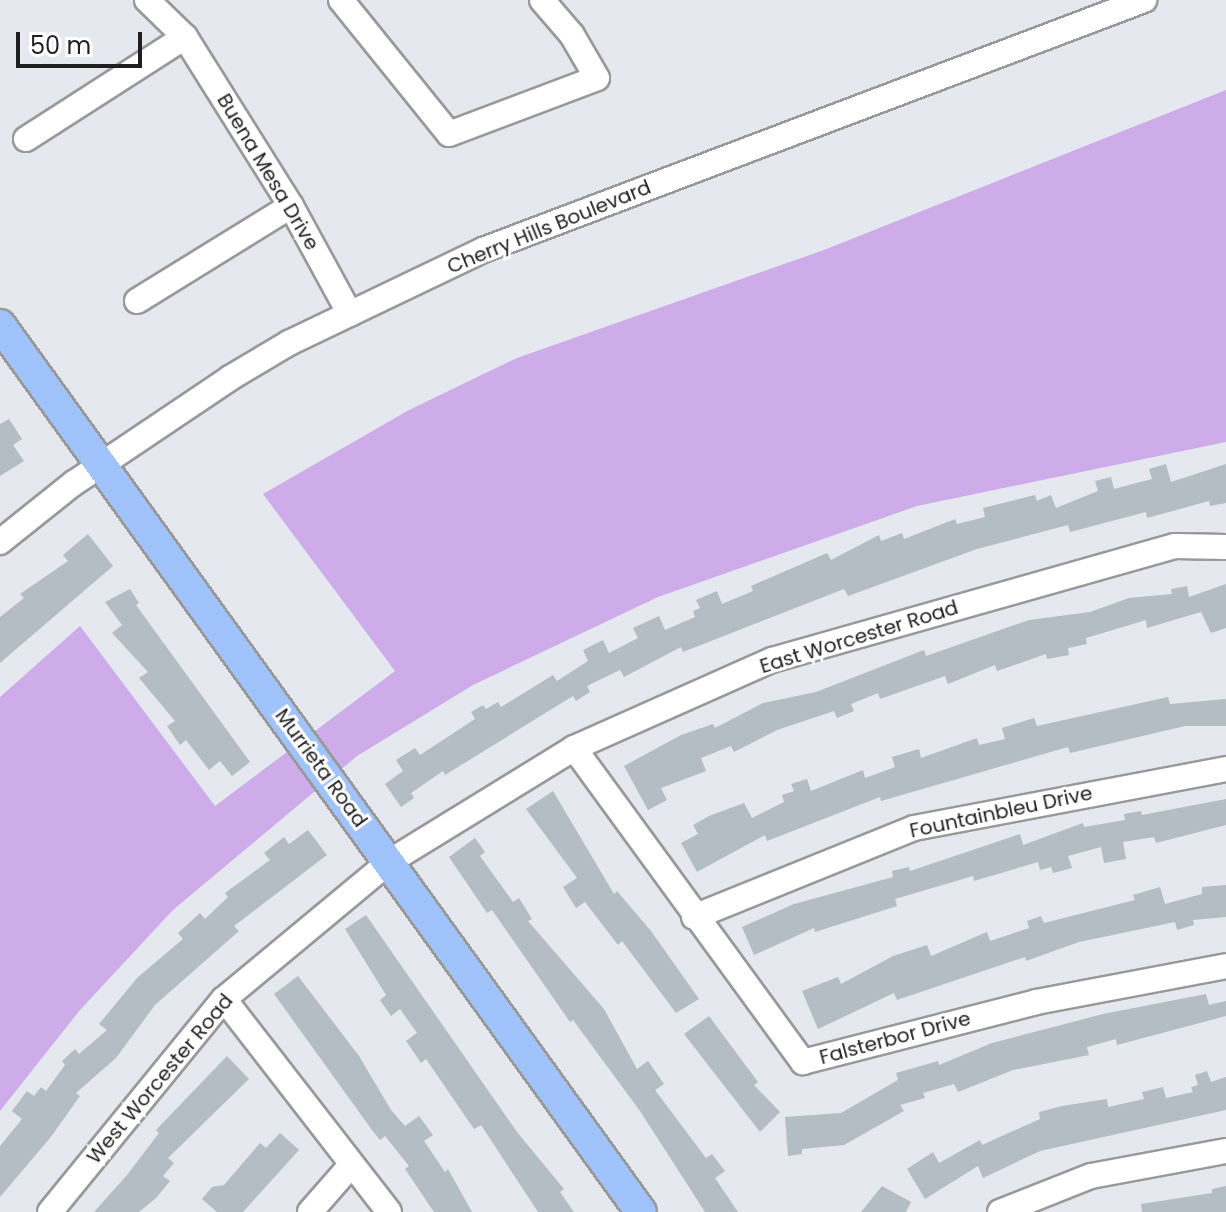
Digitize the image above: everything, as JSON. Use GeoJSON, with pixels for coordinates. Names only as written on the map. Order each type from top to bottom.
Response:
{"type":"FeatureCollection","features":[{"type":"Feature","properties":{"kind":"main road","name":"Murrieta Road"},"geometry":{"type":"LineString","coordinates":[[0,325],[641,1212]]}},
{"type":"Feature","properties":{"kind":"street","name":"Buena Mesa Drive"},"geometry":{"type":"LineString","coordinates":[[147,0],[185,37],[291,206],[350,314]]}},
{"type":"Feature","properties":{"kind":"street"},"geometry":{"type":"LineString","coordinates":[[341,0],[449,134],[597,78],[572,35],[542,0]]}},
{"type":"Feature","properties":{"kind":"street","name":"Cherry Hills Boulevard"},"geometry":{"type":"LineString","coordinates":[[0,542],[102,464],[230,378],[350,314],[483,250],[1144,0]]}},
{"type":"Feature","properties":{"kind":"street"},"geometry":{"type":"LineString","coordinates":[[26,139],[185,37]]}},
{"type":"Feature","properties":{"kind":"street"},"geometry":{"type":"LineString","coordinates":[[137,301],[291,206]]}},
{"type":"Feature","properties":{"kind":"street","name":"East Worcester Road"},"geometry":{"type":"LineString","coordinates":[[389,862],[574,748],[772,660],[1175,546],[1226,547]]}},
{"type":"Feature","properties":{"kind":"street","name":"Falsterbor Drive"},"geometry":{"type":"LineString","coordinates":[[574,748],[694,917],[803,1062],[1036,1002],[1226,966]]}},
{"type":"Feature","properties":{"kind":"street","name":"Fountainbleu Drive"},"geometry":{"type":"LineString","coordinates":[[694,917],[914,828],[1226,769]]}},
{"type":"Feature","properties":{"kind":"street","name":"West Worcester Road"},"geometry":{"type":"LineString","coordinates":[[50,1212],[224,999],[389,862]]}},
{"type":"Feature","properties":{"kind":"street"},"geometry":{"type":"LineString","coordinates":[[224,999],[389,1212]]}},
{"type":"Feature","properties":{"kind":"street"},"geometry":{"type":"LineString","coordinates":[[1000,1212],[1091,1176],[1226,1151]]}},
{"type":"Feature","properties":{"kind":"street"},"geometry":{"type":"LineString","coordinates":[[310,1212],[351,1165]]}},
{"type":"Feature","properties":{"kind":"shaded area"},"geometry":{"type":"Polygon","coordinates":[[[1226,90],[1226,442],[917,506],[658,597],[473,685],[357,756],[173,910],[80,1010],[0,1111],[0,697],[80,626],[215,806],[395,671],[263,494],[409,410],[517,358],[824,250],[1226,90]]]}},
{"type":"Feature","properties":{"kind":"building"},"geometry":{"type":"Polygon","coordinates":[[[9,419],[22,439],[13,445],[24,461],[0,476],[0,424],[9,419]]]}},
{"type":"Feature","properties":{"kind":"building"},"geometry":{"type":"Polygon","coordinates":[[[1166,464],[1171,482],[1226,464],[1226,503],[1210,506],[1209,501],[1147,518],[1146,512],[1070,532],[1068,525],[977,549],[848,596],[844,589],[683,652],[681,647],[624,677],[620,670],[587,686],[590,692],[576,701],[573,696],[445,775],[443,771],[411,793],[414,798],[401,807],[385,784],[403,771],[396,760],[415,748],[420,755],[475,719],[471,712],[483,705],[486,709],[498,702],[501,707],[553,675],[557,681],[588,661],[583,650],[603,640],[609,653],[638,638],[633,628],[659,616],[665,630],[695,617],[693,611],[700,608],[696,600],[717,591],[722,604],[753,591],[751,586],[827,553],[831,560],[879,535],[881,541],[902,533],[904,539],[955,519],[957,524],[985,517],[983,508],[1035,495],[1037,501],[1051,495],[1056,508],[1098,491],[1095,481],[1111,477],[1114,489],[1152,479],[1149,469],[1166,464]]]}},
{"type":"Feature","properties":{"kind":"building"},"geometry":{"type":"Polygon","coordinates":[[[88,534],[113,566],[0,663],[0,617],[24,598],[20,594],[68,561],[63,555],[88,534]]]}},
{"type":"Feature","properties":{"kind":"building"},"geometry":{"type":"Polygon","coordinates":[[[1226,584],[1226,628],[1211,633],[1201,612],[1147,628],[1146,620],[1086,638],[1087,644],[1068,648],[1069,655],[1047,659],[1046,654],[997,671],[995,665],[948,684],[945,676],[880,699],[878,693],[851,704],[854,711],[837,718],[834,711],[777,730],[734,752],[731,746],[701,758],[706,771],[661,788],[667,800],[648,810],[624,766],[681,735],[713,724],[715,728],[763,703],[816,692],[924,650],[926,656],[1029,620],[1090,612],[1129,598],[1172,594],[1171,589],[1187,586],[1189,597],[1226,584]]]}},
{"type":"Feature","properties":{"kind":"building"},"geometry":{"type":"Polygon","coordinates":[[[130,589],[139,603],[136,605],[250,762],[232,776],[220,761],[209,770],[186,740],[180,745],[167,726],[175,721],[139,678],[148,672],[112,633],[122,625],[105,602],[130,589]]]}},
{"type":"Feature","properties":{"kind":"building"},"geometry":{"type":"Polygon","coordinates":[[[1168,697],[1170,704],[1226,699],[1226,726],[1185,726],[1070,753],[1068,747],[881,801],[880,797],[767,841],[765,835],[697,872],[681,843],[698,834],[693,825],[709,816],[744,803],[752,818],[784,802],[782,795],[794,791],[791,784],[807,779],[811,791],[863,770],[865,778],[895,767],[892,757],[919,749],[921,758],[977,738],[979,745],[1005,739],[1002,728],[1034,718],[1037,726],[1168,697]]]}},
{"type":"Feature","properties":{"kind":"building"},"geometry":{"type":"Polygon","coordinates":[[[553,791],[614,894],[617,891],[651,931],[699,999],[676,1013],[622,941],[618,945],[585,902],[576,908],[563,887],[577,878],[526,809],[553,791]]]}},
{"type":"Feature","properties":{"kind":"building"},"geometry":{"type":"Polygon","coordinates":[[[1226,799],[1226,825],[1156,843],[1154,837],[1123,842],[1126,859],[1104,863],[1101,847],[1068,856],[1072,868],[1053,873],[1051,867],[1040,870],[1038,862],[974,881],[973,876],[895,899],[897,906],[815,932],[814,928],[754,955],[742,927],[794,904],[893,877],[892,871],[909,867],[910,871],[1020,834],[1023,845],[1083,823],[1084,827],[1125,820],[1124,814],[1141,811],[1142,815],[1226,799]]]}},
{"type":"Feature","properties":{"kind":"building"},"geometry":{"type":"Polygon","coordinates":[[[308,830],[327,855],[234,926],[239,931],[155,1005],[116,1058],[76,1093],[80,1096],[50,1138],[0,1197],[0,1146],[22,1119],[12,1111],[27,1091],[34,1096],[41,1087],[46,1091],[65,1065],[62,1061],[75,1049],[79,1054],[107,1030],[99,1024],[138,977],[183,939],[178,933],[200,913],[205,919],[228,897],[225,893],[270,860],[264,853],[284,837],[289,844],[308,830]]]}},
{"type":"Feature","properties":{"kind":"building"},"geometry":{"type":"Polygon","coordinates":[[[475,838],[485,852],[480,856],[513,902],[519,898],[532,919],[528,921],[604,1009],[637,1069],[648,1061],[664,1084],[655,1090],[706,1158],[712,1154],[725,1171],[715,1178],[738,1212],[705,1212],[640,1111],[573,1020],[570,1022],[492,910],[487,913],[449,857],[475,838]]]}},
{"type":"Feature","properties":{"kind":"building"},"geometry":{"type":"Polygon","coordinates":[[[1226,885],[1226,917],[1193,920],[1194,925],[1177,930],[1175,922],[1079,942],[897,1000],[894,993],[818,1029],[802,991],[838,977],[841,984],[893,956],[927,945],[931,956],[987,932],[990,941],[1029,928],[1027,921],[1041,916],[1044,923],[1135,900],[1133,895],[1160,887],[1165,904],[1202,894],[1202,887],[1226,885]]]}},
{"type":"Feature","properties":{"kind":"building"},"geometry":{"type":"Polygon","coordinates":[[[366,915],[517,1132],[564,1189],[560,1192],[574,1212],[538,1212],[481,1125],[474,1129],[426,1059],[421,1063],[406,1041],[417,1033],[400,1009],[391,1016],[380,1000],[386,995],[345,929],[366,915]]]}},
{"type":"Feature","properties":{"kind":"building"},"geometry":{"type":"Polygon","coordinates":[[[298,976],[359,1056],[391,1110],[405,1126],[419,1116],[433,1135],[424,1141],[445,1172],[448,1169],[472,1212],[434,1212],[405,1169],[409,1166],[385,1136],[380,1140],[372,1130],[274,994],[298,976]]]}},
{"type":"Feature","properties":{"kind":"building"},"geometry":{"type":"Polygon","coordinates":[[[1206,994],[1209,1005],[1226,1001],[1226,1016],[1117,1045],[1116,1039],[1087,1047],[1089,1055],[1013,1070],[958,1092],[954,1084],[923,1093],[925,1098],[900,1105],[904,1111],[844,1145],[802,1149],[802,1154],[788,1156],[785,1117],[841,1113],[898,1080],[896,1073],[938,1061],[939,1065],[992,1043],[1103,1014],[1206,994]]]}},
{"type":"Feature","properties":{"kind":"building"},"geometry":{"type":"Polygon","coordinates":[[[709,1016],[758,1082],[754,1085],[780,1112],[760,1132],[684,1034],[709,1016]]]}},
{"type":"Feature","properties":{"kind":"building"},"geometry":{"type":"Polygon","coordinates":[[[227,1056],[249,1079],[168,1158],[174,1163],[163,1176],[170,1181],[156,1198],[139,1212],[94,1212],[159,1133],[156,1130],[227,1056]]]}},
{"type":"Feature","properties":{"kind":"building"},"geometry":{"type":"Polygon","coordinates":[[[1207,1071],[1211,1082],[1226,1077],[1226,1110],[1040,1151],[983,1178],[978,1166],[925,1199],[907,1169],[933,1152],[939,1163],[980,1140],[982,1145],[1040,1119],[1039,1112],[1107,1099],[1108,1107],[1144,1099],[1142,1092],[1163,1087],[1166,1098],[1193,1092],[1191,1087],[1198,1085],[1195,1075],[1207,1071]]]}},
{"type":"Feature","properties":{"kind":"building"},"geometry":{"type":"Polygon","coordinates":[[[280,1133],[299,1150],[243,1212],[217,1212],[202,1199],[212,1187],[224,1185],[260,1143],[266,1148],[280,1133]]]}},
{"type":"Feature","properties":{"kind":"building"},"geometry":{"type":"Polygon","coordinates":[[[882,1186],[911,1202],[906,1212],[861,1212],[882,1186]]]}},
{"type":"Feature","properties":{"kind":"building"},"geometry":{"type":"Polygon","coordinates":[[[1226,1186],[1226,1212],[1142,1212],[1141,1204],[1212,1193],[1212,1189],[1226,1186]]]}}]}
